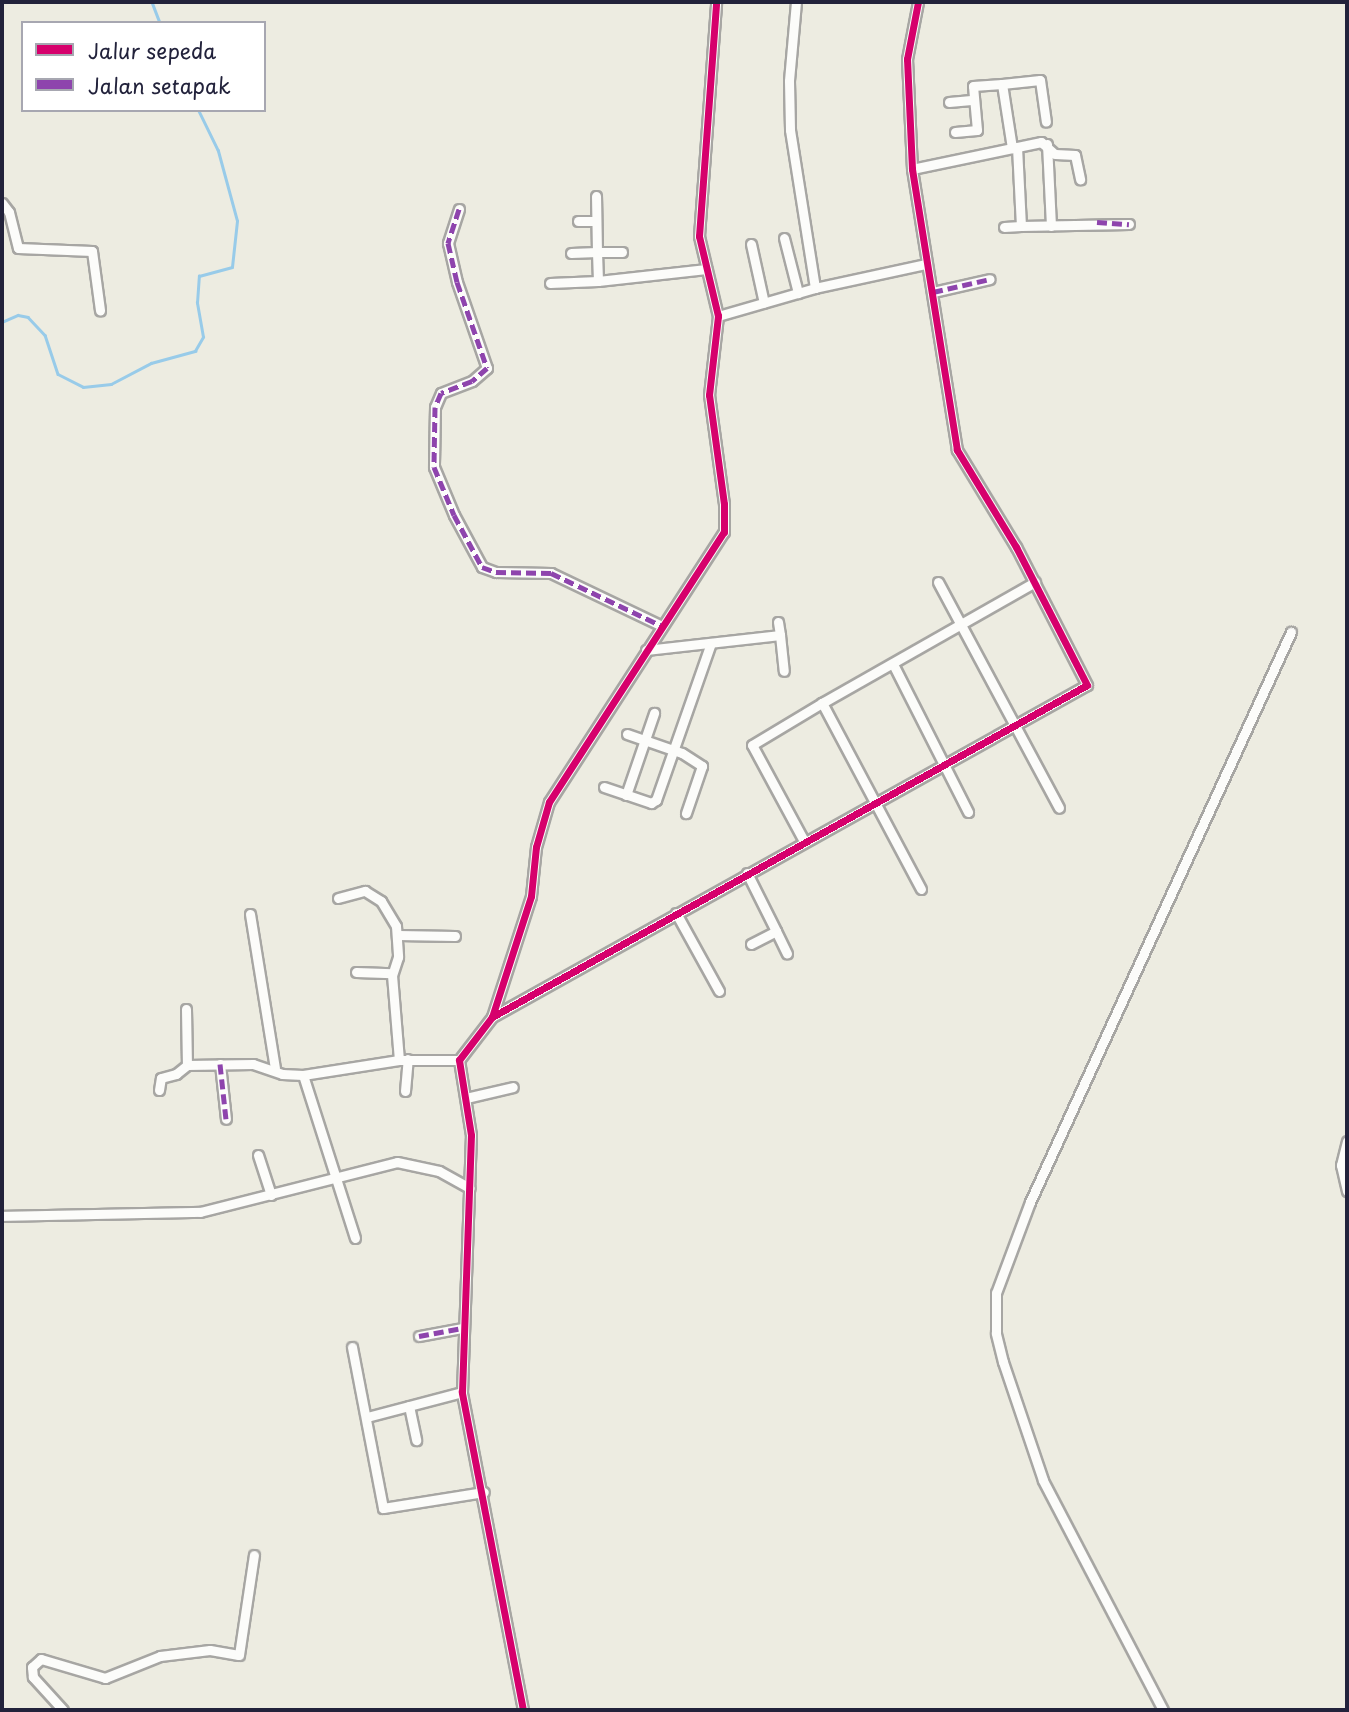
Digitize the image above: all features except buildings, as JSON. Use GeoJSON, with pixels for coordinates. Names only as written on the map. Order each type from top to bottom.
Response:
{"type":"FeatureCollection","features":[{"type":"Feature","properties":{"kind":"street"},"geometry":{"type":"LineString","coordinates":[[523,1710],[484,1492],[462,1392],[462,1328],[471,1135],[459,1060],[492,1017],[531,896],[545,810],[723,532],[724,504],[709,395],[718,316],[706,269],[700,209],[716,2]]}},
{"type":"Feature","properties":{"kind":"street"},"geometry":{"type":"LineString","coordinates":[[796,2],[789,81],[790,130],[815,288]]}},
{"type":"Feature","properties":{"kind":"street"},"geometry":{"type":"LineString","coordinates":[[492,1017],[1015,721],[1087,685],[1035,582],[957,450],[912,169],[907,59],[918,2]]}},
{"type":"Feature","properties":{"kind":"street"},"geometry":{"type":"LineString","coordinates":[[955,132],[977,130],[973,86],[1040,80],[1046,122]]}},
{"type":"Feature","properties":{"kind":"street"},"geometry":{"type":"LineString","coordinates":[[1002,84],[1015,147],[1021,226]]}},
{"type":"Feature","properties":{"kind":"street"},"geometry":{"type":"LineString","coordinates":[[949,102],[974,100]]}},
{"type":"Feature","properties":{"kind":"street"},"geometry":{"type":"LineString","coordinates":[[912,169],[1015,147],[1047,144]]}},
{"type":"Feature","properties":{"kind":"street"},"geometry":{"type":"LineString","coordinates":[[1047,144],[1055,154],[1076,155],[1080,179]]}},
{"type":"Feature","properties":{"kind":"street"},"geometry":{"type":"LineString","coordinates":[[1047,144],[1051,226]]}},
{"type":"Feature","properties":{"kind":"street"},"geometry":{"type":"LineString","coordinates":[[596,196],[598,281]]}},
{"type":"Feature","properties":{"kind":"street"},"geometry":{"type":"LineString","coordinates":[[2,203],[9,212],[18,248],[92,251],[100,310]]}},
{"type":"Feature","properties":{"kind":"street"},"geometry":{"type":"LineString","coordinates":[[459,209],[449,243],[457,282],[487,368],[472,381],[437,397],[434,467],[454,515],[482,567],[496,572],[551,573],[662,626]]}},
{"type":"Feature","properties":{"kind":"street"},"geometry":{"type":"LineString","coordinates":[[578,221],[596,221]]}},
{"type":"Feature","properties":{"kind":"street"},"geometry":{"type":"LineString","coordinates":[[1004,227],[1129,224]]}},
{"type":"Feature","properties":{"kind":"street"},"geometry":{"type":"LineString","coordinates":[[784,238],[797,293]]}},
{"type":"Feature","properties":{"kind":"street"},"geometry":{"type":"LineString","coordinates":[[751,244],[764,303]]}},
{"type":"Feature","properties":{"kind":"street"},"geometry":{"type":"LineString","coordinates":[[571,253],[622,252]]}},
{"type":"Feature","properties":{"kind":"street"},"geometry":{"type":"LineString","coordinates":[[718,316],[815,288],[926,264]]}},
{"type":"Feature","properties":{"kind":"street"},"geometry":{"type":"LineString","coordinates":[[550,283],[598,281],[706,269]]}},
{"type":"Feature","properties":{"kind":"street"},"geometry":{"type":"LineString","coordinates":[[933,292],[990,279]]}},
{"type":"Feature","properties":{"kind":"street"},"geometry":{"type":"LineString","coordinates":[[938,582],[964,624],[1059,808]]}},
{"type":"Feature","properties":{"kind":"street"},"geometry":{"type":"LineString","coordinates":[[804,841],[752,745],[1035,582]]}},
{"type":"Feature","properties":{"kind":"street"},"geometry":{"type":"LineString","coordinates":[[778,622],[784,671]]}},
{"type":"Feature","properties":{"kind":"street"},"geometry":{"type":"LineString","coordinates":[[1163,1710],[1043,1480],[1003,1362],[996,1333],[996,1293],[1030,1202],[1291,632]]}},
{"type":"Feature","properties":{"kind":"street"},"geometry":{"type":"LineString","coordinates":[[646,650],[780,635]]}},
{"type":"Feature","properties":{"kind":"street"},"geometry":{"type":"LineString","coordinates":[[604,787],[651,803],[656,800],[711,643]]}},
{"type":"Feature","properties":{"kind":"street"},"geometry":{"type":"LineString","coordinates":[[893,664],[968,812]]}},
{"type":"Feature","properties":{"kind":"street"},"geometry":{"type":"LineString","coordinates":[[822,703],[921,889]]}},
{"type":"Feature","properties":{"kind":"street"},"geometry":{"type":"LineString","coordinates":[[626,795],[654,713]]}},
{"type":"Feature","properties":{"kind":"street"},"geometry":{"type":"LineString","coordinates":[[627,734],[674,750],[703,768],[686,813]]}},
{"type":"Feature","properties":{"kind":"street"},"geometry":{"type":"LineString","coordinates":[[747,873],[787,954]]}},
{"type":"Feature","properties":{"kind":"street"},"geometry":{"type":"LineString","coordinates":[[338,898],[368,892],[392,916],[398,935],[392,973],[404,1060],[405,1091]]}},
{"type":"Feature","properties":{"kind":"street"},"geometry":{"type":"LineString","coordinates":[[676,913],[719,990]]}},
{"type":"Feature","properties":{"kind":"street"},"geometry":{"type":"LineString","coordinates":[[250,914],[275,1068]]}},
{"type":"Feature","properties":{"kind":"street"},"geometry":{"type":"LineString","coordinates":[[751,944],[776,931]]}},
{"type":"Feature","properties":{"kind":"street"},"geometry":{"type":"LineString","coordinates":[[398,935],[455,936]]}},
{"type":"Feature","properties":{"kind":"street"},"geometry":{"type":"LineString","coordinates":[[356,972],[392,973]]}},
{"type":"Feature","properties":{"kind":"street"},"geometry":{"type":"LineString","coordinates":[[186,1009],[187,1065]]}},
{"type":"Feature","properties":{"kind":"street"},"geometry":{"type":"LineString","coordinates":[[159,1090],[161,1078],[176,1074],[187,1065],[220,1064],[275,1068],[282,1074],[303,1075],[404,1060],[459,1060]]}},
{"type":"Feature","properties":{"kind":"street"},"geometry":{"type":"LineString","coordinates":[[220,1064],[226,1119]]}},
{"type":"Feature","properties":{"kind":"street"},"geometry":{"type":"LineString","coordinates":[[303,1075],[355,1238]]}},
{"type":"Feature","properties":{"kind":"street"},"geometry":{"type":"LineString","coordinates":[[466,1098],[513,1087]]}},
{"type":"Feature","properties":{"kind":"street"},"geometry":{"type":"LineString","coordinates":[[1347,1141],[1342,1165],[1347,1191]]}},
{"type":"Feature","properties":{"kind":"street"},"geometry":{"type":"LineString","coordinates":[[258,1155],[271,1195]]}},
{"type":"Feature","properties":{"kind":"street"},"geometry":{"type":"LineString","coordinates":[[2,1216],[200,1212],[407,1162],[439,1171],[470,1188]]}},
{"type":"Feature","properties":{"kind":"street"},"geometry":{"type":"LineString","coordinates":[[419,1336],[462,1328]]}},
{"type":"Feature","properties":{"kind":"street"},"geometry":{"type":"LineString","coordinates":[[352,1347],[385,1509],[484,1492]]}},
{"type":"Feature","properties":{"kind":"street"},"geometry":{"type":"LineString","coordinates":[[367,1417],[462,1392]]}},
{"type":"Feature","properties":{"kind":"street"},"geometry":{"type":"LineString","coordinates":[[409,1406],[416,1440]]}},
{"type":"Feature","properties":{"kind":"street"},"geometry":{"type":"LineString","coordinates":[[64,1710],[33,1677],[32,1667],[41,1660],[105,1678],[160,1656],[210,1650],[239,1655],[254,1555]]}},
{"type":"Feature","properties":{"kind":"waterway"},"geometry":{"type":"LineString","coordinates":[[152,2],[159,21]]}},
{"type":"Feature","properties":{"kind":"waterway"},"geometry":{"type":"LineString","coordinates":[[2,322],[18,315],[28,317],[45,335],[58,374],[83,387],[111,384],[151,363],[195,351],[203,337],[197,303],[199,276],[232,267],[237,221],[218,151],[199,112]]}},
{"type":"Feature","properties":{"kind":"marked path"},"geometry":{"type":"LineString","coordinates":[[459,209],[448,243],[457,282],[487,368],[472,381],[441,393],[435,407],[434,467],[454,515],[482,567],[496,572],[551,573],[662,626]]}},
{"type":"Feature","properties":{"kind":"marked path"},"geometry":{"type":"LineString","coordinates":[[1097,222],[1129,224]]}},
{"type":"Feature","properties":{"kind":"marked path"},"geometry":{"type":"LineString","coordinates":[[933,292],[990,279]]}},
{"type":"Feature","properties":{"kind":"marked path"},"geometry":{"type":"LineString","coordinates":[[220,1064],[226,1119]]}},
{"type":"Feature","properties":{"kind":"marked path"},"geometry":{"type":"LineString","coordinates":[[419,1336],[462,1328]]}},
{"type":"Feature","properties":{"kind":"cycle path"},"geometry":{"type":"LineString","coordinates":[[523,1710],[462,1392],[471,1135],[459,1060],[492,1017],[531,896],[536,847],[549,802],[724,532],[724,504],[709,395],[718,316],[699,236],[716,2]]}},
{"type":"Feature","properties":{"kind":"cycle path"},"geometry":{"type":"LineString","coordinates":[[492,1017],[1087,685],[1016,547],[957,450],[912,169],[907,59],[918,2]]}}]}
